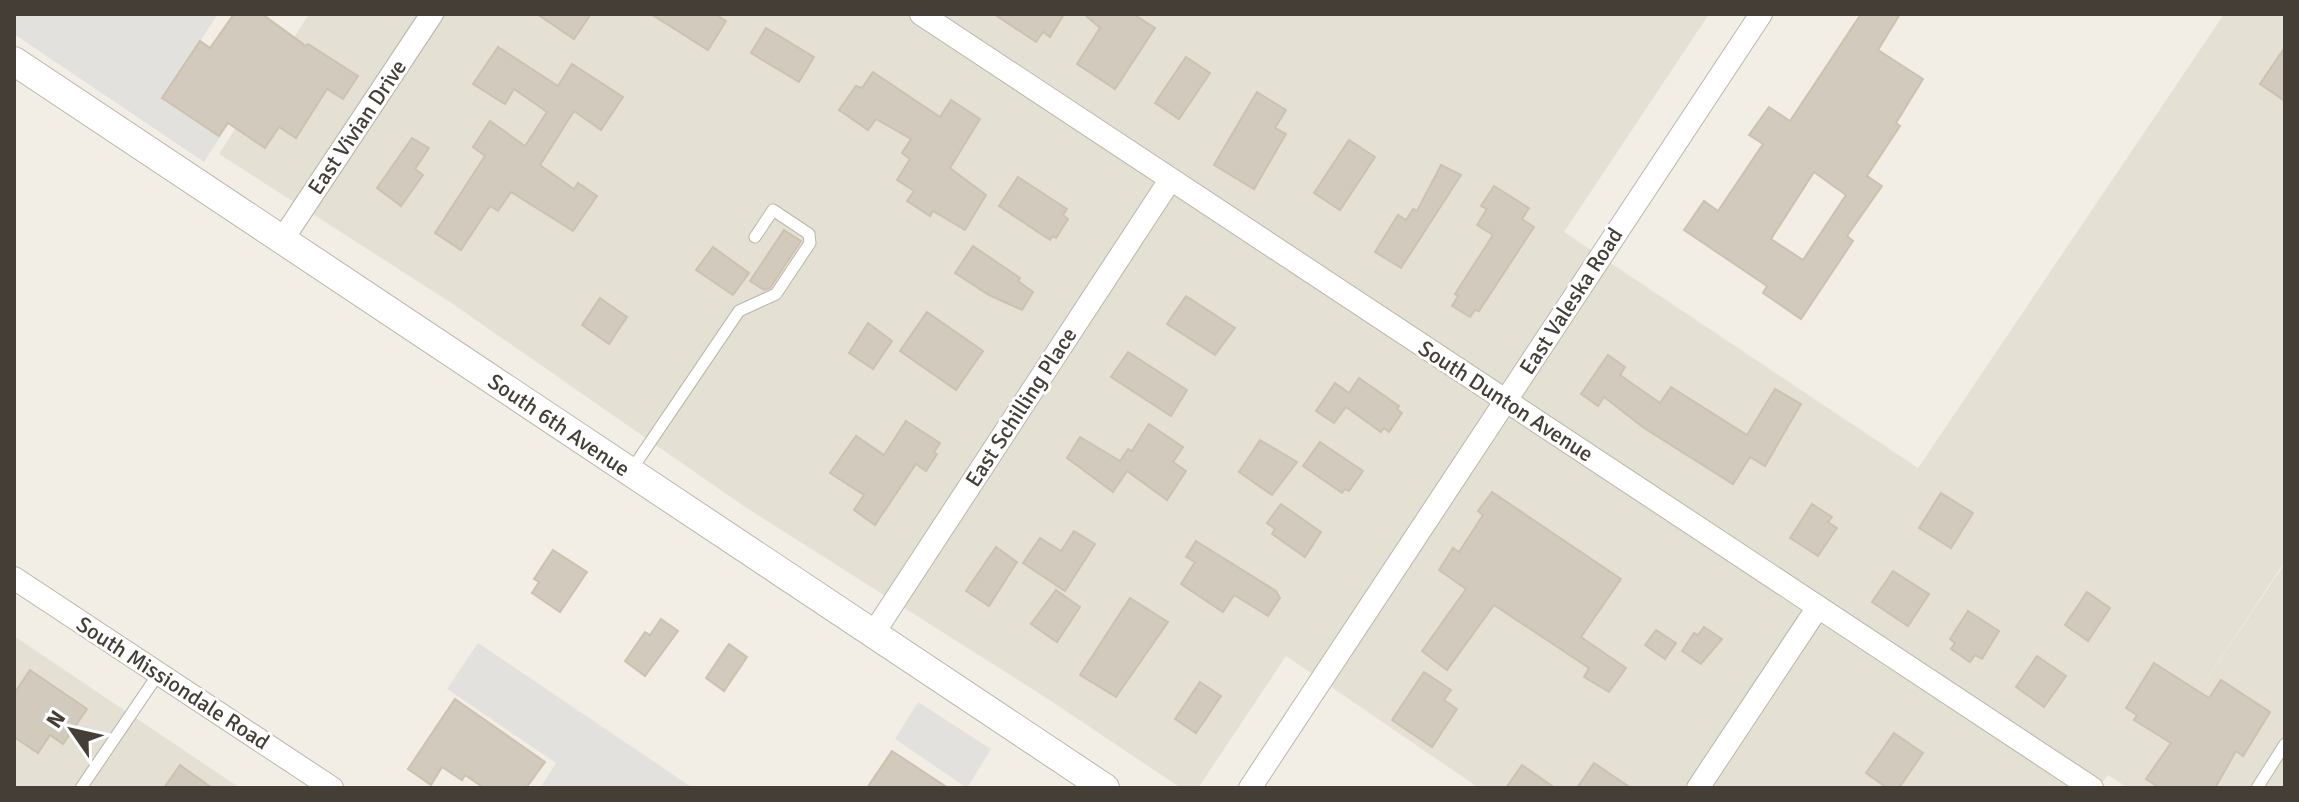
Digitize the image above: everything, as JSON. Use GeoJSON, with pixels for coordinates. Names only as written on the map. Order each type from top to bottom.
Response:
{"type":"FeatureCollection","features":[{"type":"Feature","properties":{"kind":"street","name":"East Vivian Drive"},"geometry":{"type":"LineString","coordinates":[[282,240],[432,14]]}},
{"type":"Feature","properties":{"kind":"street","name":"South Dunton Avenue"},"geometry":{"type":"LineString","coordinates":[[921,14],[2092,788]]}},
{"type":"Feature","properties":{"kind":"street","name":"East Valeska Road"},"geometry":{"type":"LineString","coordinates":[[1250,788],[1761,14]]}},
{"type":"Feature","properties":{"kind":"street","name":"South 6th Avenue"},"geometry":{"type":"LineString","coordinates":[[14,61],[1105,788]]}},
{"type":"Feature","properties":{"kind":"street","name":"East Schilling Place"},"geometry":{"type":"LineString","coordinates":[[873,634],[1170,180]]}},
{"type":"Feature","properties":{"kind":"street","name":"South Missiondale Road"},"geometry":{"type":"LineString","coordinates":[[17,586],[159,673],[302,780],[332,788]]}},
{"type":"Feature","properties":{"kind":"street"},"geometry":{"type":"LineString","coordinates":[[1698,788],[1818,607]]}},
{"type":"Feature","properties":{"kind":"lane"},"geometry":{"type":"LineString","coordinates":[[630,473],[739,311],[776,294],[810,243],[809,234],[773,210],[755,237]]}},
{"type":"Feature","properties":{"kind":"lane"},"geometry":{"type":"LineString","coordinates":[[81,788],[159,673]]}},
{"type":"Feature","properties":{"kind":"lane"},"geometry":{"type":"LineString","coordinates":[[2257,788],[2285,744]]}},
{"type":"Feature","properties":{"kind":"shaded area"},"geometry":{"type":"Polygon","coordinates":[[[14,14],[218,14],[162,98],[220,137],[204,162],[14,34],[14,14]]]}},
{"type":"Feature","properties":{"kind":"shaded area"},"geometry":{"type":"Polygon","coordinates":[[[309,14],[1709,14],[1564,232],[1918,468],[2224,14],[2285,14],[2285,561],[2190,704],[2285,563],[2285,788],[2128,788],[2108,775],[2098,788],[1479,788],[1286,656],[1198,788],[1181,788],[1048,699],[745,507],[453,304],[219,154],[309,14]]]}},
{"type":"Feature","properties":{"kind":"shaded area"},"geometry":{"type":"Polygon","coordinates":[[[14,636],[240,788],[14,788],[14,636]]]}},
{"type":"Feature","properties":{"kind":"shaded area"},"geometry":{"type":"Polygon","coordinates":[[[478,643],[693,788],[540,788],[556,763],[447,689],[478,643]]]}},
{"type":"Feature","properties":{"kind":"shaded area"},"geometry":{"type":"Polygon","coordinates":[[[918,702],[991,749],[967,788],[895,739],[918,702]]]}},
{"type":"Feature","properties":{"kind":"building"},"geometry":{"type":"Polygon","coordinates":[[[234,14],[262,14],[306,46],[308,44],[358,76],[343,99],[327,89],[296,138],[279,127],[265,148],[228,123],[219,136],[162,98],[200,41],[210,48],[234,14]]]}},
{"type":"Feature","properties":{"kind":"building"},"geometry":{"type":"Polygon","coordinates":[[[537,14],[591,14],[574,39],[537,14]]]}},
{"type":"Feature","properties":{"kind":"building"},"geometry":{"type":"Polygon","coordinates":[[[651,14],[715,14],[726,21],[708,50],[651,14]]]}},
{"type":"Feature","properties":{"kind":"building"},"geometry":{"type":"Polygon","coordinates":[[[994,14],[1064,14],[1050,37],[1043,32],[1036,42],[994,14]]]}},
{"type":"Feature","properties":{"kind":"building"},"geometry":{"type":"Polygon","coordinates":[[[1084,14],[1133,14],[1155,28],[1115,89],[1077,64],[1100,28],[1084,14]]]}},
{"type":"Feature","properties":{"kind":"building"},"geometry":{"type":"Polygon","coordinates":[[[1861,14],[1900,14],[1878,50],[1923,79],[1896,123],[1900,126],[1867,176],[1882,186],[1847,236],[1853,241],[1801,319],[1763,293],[1767,286],[1684,230],[1704,201],[1718,211],[1763,144],[1749,135],[1769,107],[1790,121],[1861,14]],[[1814,172],[1771,239],[1803,260],[1846,195],[1814,172]]]}},
{"type":"Feature","properties":{"kind":"building"},"geometry":{"type":"Polygon","coordinates":[[[766,28],[814,57],[799,82],[751,53],[766,28]]]}},
{"type":"Feature","properties":{"kind":"building"},"geometry":{"type":"Polygon","coordinates":[[[498,47],[558,86],[572,64],[623,97],[601,130],[574,111],[540,165],[574,189],[578,183],[597,196],[573,231],[511,192],[498,211],[490,206],[461,250],[435,233],[485,156],[473,147],[490,121],[525,146],[547,112],[514,89],[505,104],[473,84],[498,47]]]}},
{"type":"Feature","properties":{"kind":"building"},"geometry":{"type":"Polygon","coordinates":[[[2285,47],[2285,101],[2260,84],[2285,47]]]}},
{"type":"Feature","properties":{"kind":"building"},"geometry":{"type":"Polygon","coordinates":[[[1186,57],[1210,73],[1179,119],[1155,103],[1186,57]]]}},
{"type":"Feature","properties":{"kind":"building"},"geometry":{"type":"Polygon","coordinates":[[[873,72],[940,117],[951,100],[980,119],[950,168],[986,195],[965,230],[933,211],[930,216],[907,201],[914,191],[897,180],[910,159],[902,153],[911,139],[876,119],[868,130],[839,110],[856,86],[862,88],[873,72]]]}},
{"type":"Feature","properties":{"kind":"building"},"geometry":{"type":"Polygon","coordinates":[[[1257,92],[1286,110],[1275,128],[1286,134],[1254,189],[1214,165],[1257,92]]]}},
{"type":"Feature","properties":{"kind":"building"},"geometry":{"type":"Polygon","coordinates":[[[412,138],[429,148],[415,169],[423,175],[401,206],[377,188],[412,138]]]}},
{"type":"Feature","properties":{"kind":"building"},"geometry":{"type":"Polygon","coordinates":[[[1349,140],[1375,157],[1340,210],[1314,193],[1349,140]]]}},
{"type":"Feature","properties":{"kind":"building"},"geometry":{"type":"Polygon","coordinates":[[[1441,165],[1461,175],[1401,268],[1375,252],[1398,215],[1406,220],[1413,209],[1417,211],[1441,165]]]}},
{"type":"Feature","properties":{"kind":"building"},"geometry":{"type":"Polygon","coordinates":[[[1018,177],[1067,209],[1063,215],[1068,219],[1056,238],[1053,236],[1050,240],[999,206],[1018,177]]]}},
{"type":"Feature","properties":{"kind":"building"},"geometry":{"type":"Polygon","coordinates":[[[1494,186],[1529,208],[1522,219],[1534,227],[1479,311],[1475,310],[1470,317],[1452,306],[1458,296],[1455,294],[1493,235],[1477,225],[1487,209],[1481,206],[1494,186]]]}},
{"type":"Feature","properties":{"kind":"building"},"geometry":{"type":"Polygon","coordinates":[[[784,230],[801,241],[770,288],[764,290],[750,281],[784,230]]]}},
{"type":"Feature","properties":{"kind":"building"},"geometry":{"type":"Polygon","coordinates":[[[973,246],[1020,278],[1018,281],[1033,292],[1022,310],[989,295],[955,273],[973,246]]]}},
{"type":"Feature","properties":{"kind":"building"},"geometry":{"type":"Polygon","coordinates":[[[713,247],[749,273],[733,295],[696,270],[713,247]]]}},
{"type":"Feature","properties":{"kind":"building"},"geometry":{"type":"Polygon","coordinates":[[[1186,296],[1235,328],[1215,355],[1167,324],[1186,296]]]}},
{"type":"Feature","properties":{"kind":"building"},"geometry":{"type":"Polygon","coordinates":[[[600,298],[627,317],[609,344],[582,325],[600,298]]]}},
{"type":"Feature","properties":{"kind":"building"},"geometry":{"type":"Polygon","coordinates":[[[927,312],[983,351],[956,390],[900,351],[927,312]]]}},
{"type":"Feature","properties":{"kind":"building"},"geometry":{"type":"Polygon","coordinates":[[[868,323],[892,341],[873,369],[849,353],[868,323]]]}},
{"type":"Feature","properties":{"kind":"building"},"geometry":{"type":"Polygon","coordinates":[[[1128,352],[1187,390],[1171,416],[1111,377],[1128,352]]]}},
{"type":"Feature","properties":{"kind":"building"},"geometry":{"type":"Polygon","coordinates":[[[1608,355],[1625,367],[1620,375],[1660,403],[1671,387],[1747,435],[1775,389],[1801,404],[1765,466],[1750,457],[1733,484],[1644,428],[1604,397],[1598,406],[1581,394],[1608,355]]]}},
{"type":"Feature","properties":{"kind":"building"},"geometry":{"type":"Polygon","coordinates":[[[1359,378],[1399,406],[1397,409],[1402,413],[1389,432],[1384,428],[1381,432],[1346,407],[1334,423],[1316,411],[1335,383],[1349,393],[1359,378]]]}},
{"type":"Feature","properties":{"kind":"building"},"geometry":{"type":"Polygon","coordinates":[[[906,421],[940,443],[934,452],[937,454],[926,471],[916,464],[875,525],[854,510],[864,495],[830,473],[856,436],[884,455],[906,421]]]}},
{"type":"Feature","properties":{"kind":"building"},"geometry":{"type":"Polygon","coordinates":[[[1149,424],[1183,447],[1173,462],[1186,471],[1167,500],[1127,471],[1113,492],[1067,458],[1080,437],[1120,461],[1128,449],[1132,451],[1149,424]]]}},
{"type":"Feature","properties":{"kind":"building"},"geometry":{"type":"Polygon","coordinates":[[[1260,440],[1297,462],[1272,495],[1239,472],[1260,440]]]}},
{"type":"Feature","properties":{"kind":"building"},"geometry":{"type":"Polygon","coordinates":[[[1320,442],[1363,471],[1349,491],[1345,489],[1342,493],[1303,466],[1320,442]]]}},
{"type":"Feature","properties":{"kind":"building"},"geometry":{"type":"Polygon","coordinates":[[[1492,492],[1621,579],[1581,637],[1626,668],[1609,692],[1584,677],[1589,668],[1494,605],[1447,670],[1422,651],[1466,589],[1439,570],[1453,548],[1459,552],[1483,515],[1478,511],[1492,492]]]}},
{"type":"Feature","properties":{"kind":"building"},"geometry":{"type":"Polygon","coordinates":[[[1941,493],[1973,513],[1951,548],[1919,528],[1941,493]]]}},
{"type":"Feature","properties":{"kind":"building"},"geometry":{"type":"Polygon","coordinates":[[[1281,504],[1321,532],[1305,557],[1272,534],[1275,529],[1267,523],[1281,504]]]}},
{"type":"Feature","properties":{"kind":"building"},"geometry":{"type":"Polygon","coordinates":[[[1812,504],[1832,517],[1828,522],[1837,528],[1818,556],[1790,538],[1812,504]]]}},
{"type":"Feature","properties":{"kind":"building"},"geometry":{"type":"Polygon","coordinates":[[[1074,531],[1095,544],[1065,591],[1023,563],[1040,538],[1061,551],[1074,531]]]}},
{"type":"Feature","properties":{"kind":"building"},"geometry":{"type":"Polygon","coordinates":[[[1196,541],[1276,591],[1280,598],[1268,616],[1234,595],[1223,612],[1181,584],[1195,562],[1186,557],[1196,541]]]}},
{"type":"Feature","properties":{"kind":"building"},"geometry":{"type":"Polygon","coordinates":[[[996,547],[1017,562],[989,606],[966,591],[996,547]]]}},
{"type":"Feature","properties":{"kind":"building"},"geometry":{"type":"Polygon","coordinates":[[[553,550],[587,572],[560,612],[532,593],[539,582],[534,579],[553,550]]]}},
{"type":"Feature","properties":{"kind":"building"},"geometry":{"type":"Polygon","coordinates":[[[1893,571],[1929,594],[1908,626],[1872,602],[1893,571]]]}},
{"type":"Feature","properties":{"kind":"building"},"geometry":{"type":"Polygon","coordinates":[[[1056,590],[1080,607],[1057,642],[1031,624],[1056,590]]]}},
{"type":"Feature","properties":{"kind":"building"},"geometry":{"type":"Polygon","coordinates":[[[2087,592],[2110,608],[2088,641],[2065,625],[2087,592]]]}},
{"type":"Feature","properties":{"kind":"building"},"geometry":{"type":"Polygon","coordinates":[[[1130,598],[1168,622],[1116,697],[1080,675],[1130,598]]]}},
{"type":"Feature","properties":{"kind":"building"},"geometry":{"type":"Polygon","coordinates":[[[1968,611],[1999,631],[1982,659],[1975,655],[1970,662],[1951,649],[1955,643],[1950,639],[1968,611]]]}},
{"type":"Feature","properties":{"kind":"building"},"geometry":{"type":"Polygon","coordinates":[[[661,619],[678,631],[645,676],[625,661],[645,632],[650,635],[661,619]]]}},
{"type":"Feature","properties":{"kind":"building"},"geometry":{"type":"Polygon","coordinates":[[[1704,627],[1722,639],[1701,664],[1682,651],[1694,633],[1698,635],[1704,627]]]}},
{"type":"Feature","properties":{"kind":"building"},"geometry":{"type":"Polygon","coordinates":[[[1656,630],[1676,643],[1665,659],[1645,645],[1656,630]]]}},
{"type":"Feature","properties":{"kind":"building"},"geometry":{"type":"Polygon","coordinates":[[[729,644],[747,657],[724,691],[706,678],[729,644]]]}},
{"type":"Feature","properties":{"kind":"building"},"geometry":{"type":"Polygon","coordinates":[[[2037,656],[2066,676],[2044,707],[2016,687],[2037,656]]]}},
{"type":"Feature","properties":{"kind":"building"},"geometry":{"type":"Polygon","coordinates":[[[2154,663],[2209,698],[2221,680],[2270,712],[2243,756],[2236,751],[2215,788],[2160,788],[2146,779],[2171,743],[2134,720],[2137,715],[2126,708],[2154,663]]]}},
{"type":"Feature","properties":{"kind":"building"},"geometry":{"type":"Polygon","coordinates":[[[30,670],[87,709],[63,744],[50,735],[38,753],[14,737],[14,694],[30,670]]]}},
{"type":"Feature","properties":{"kind":"building"},"geometry":{"type":"Polygon","coordinates":[[[1424,672],[1451,690],[1444,700],[1457,709],[1432,747],[1392,720],[1424,672]]]}},
{"type":"Feature","properties":{"kind":"building"},"geometry":{"type":"Polygon","coordinates":[[[1200,682],[1221,696],[1196,733],[1175,719],[1200,682]]]}},
{"type":"Feature","properties":{"kind":"building"},"geometry":{"type":"Polygon","coordinates":[[[455,699],[545,762],[526,788],[484,788],[465,775],[462,780],[442,767],[431,785],[408,769],[455,699]]]}},
{"type":"Feature","properties":{"kind":"building"},"geometry":{"type":"Polygon","coordinates":[[[1894,733],[1923,753],[1899,788],[1887,788],[1866,773],[1894,733]]]}},
{"type":"Feature","properties":{"kind":"building"},"geometry":{"type":"Polygon","coordinates":[[[892,751],[948,788],[867,788],[892,751]]]}},
{"type":"Feature","properties":{"kind":"building"},"geometry":{"type":"Polygon","coordinates":[[[1594,763],[1631,788],[1577,788],[1594,763]]]}},
{"type":"Feature","properties":{"kind":"building"},"geometry":{"type":"Polygon","coordinates":[[[180,765],[212,788],[164,788],[180,765]]]}},
{"type":"Feature","properties":{"kind":"building"},"geometry":{"type":"Polygon","coordinates":[[[1522,765],[1555,788],[1506,788],[1522,765]]]}}]}
